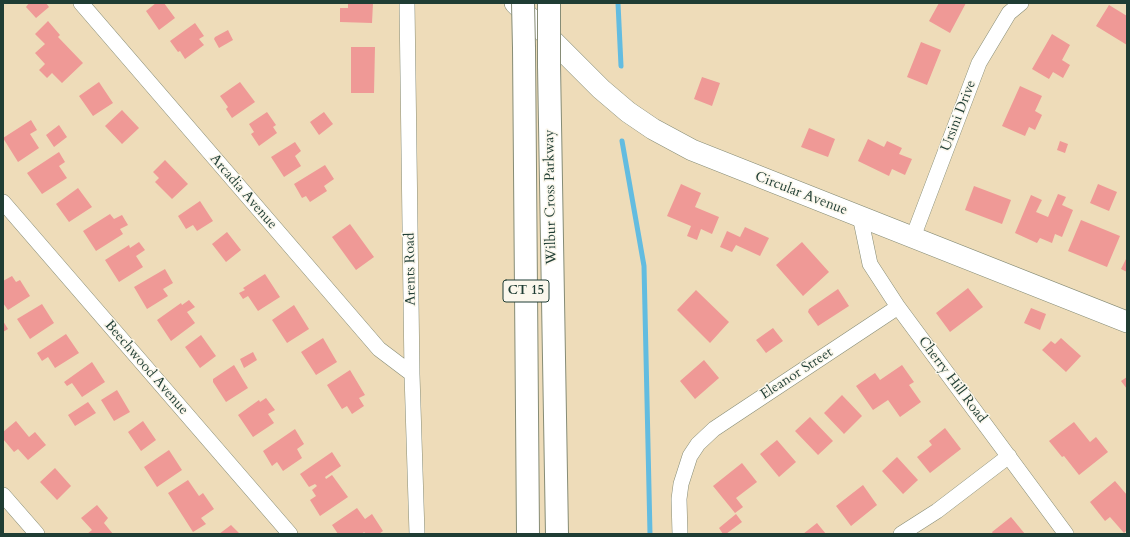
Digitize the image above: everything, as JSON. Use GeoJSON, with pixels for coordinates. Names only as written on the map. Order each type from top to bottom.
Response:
{"type":"FeatureCollection","features":[{"type":"Feature","properties":{"kind":"highway","name":"Wilbur Cross Parkway"},"geometry":{"type":"LineString","coordinates":[[523,3],[528,534]]}},
{"type":"Feature","properties":{"kind":"highway","name":"Wilbur Cross Parkway"},"geometry":{"type":"LineString","coordinates":[[549,3],[557,534]]}},
{"type":"Feature","properties":{"kind":"main road","name":"Circular Avenue"},"geometry":{"type":"LineString","coordinates":[[514,3],[601,89],[628,112],[653,129],[699,153],[1127,322]]}},
{"type":"Feature","properties":{"kind":"street","name":"Arcadia Avenue"},"geometry":{"type":"LineString","coordinates":[[81,3],[379,349],[412,374]]}},
{"type":"Feature","properties":{"kind":"street","name":"Arents Road"},"geometry":{"type":"LineString","coordinates":[[407,3],[412,374],[417,534]]}},
{"type":"Feature","properties":{"kind":"street","name":"Ursini Drive"},"geometry":{"type":"LineString","coordinates":[[913,237],[980,63],[1009,13],[1021,3]]}},
{"type":"Feature","properties":{"kind":"street","name":"Beechwood Avenue"},"geometry":{"type":"LineString","coordinates":[[3,202],[290,534]]}},
{"type":"Feature","properties":{"kind":"street","name":"Cherry Hill Road"},"geometry":{"type":"LineString","coordinates":[[860,216],[870,264],[898,307],[1066,534]]}},
{"type":"Feature","properties":{"kind":"street","name":"Eleanor Street"},"geometry":{"type":"LineString","coordinates":[[680,534],[679,499],[681,484],[690,456],[698,444],[732,417],[898,307]]}},
{"type":"Feature","properties":{"kind":"street"},"geometry":{"type":"LineString","coordinates":[[901,534],[937,511],[1009,456]]}},
{"type":"Feature","properties":{"kind":"street"},"geometry":{"type":"LineString","coordinates":[[3,495],[37,534]]}},
{"type":"Feature","properties":{"kind":"building"},"geometry":{"type":"Polygon","coordinates":[[[29,3],[46,3],[49,7],[36,18],[26,7],[29,3]]]}},
{"type":"Feature","properties":{"kind":"building"},"geometry":{"type":"Polygon","coordinates":[[[156,3],[164,3],[175,18],[159,30],[146,11],[156,3]]]}},
{"type":"Feature","properties":{"kind":"building"},"geometry":{"type":"Polygon","coordinates":[[[348,3],[373,3],[372,23],[340,22],[340,8],[348,8],[348,3]]]}},
{"type":"Feature","properties":{"kind":"building"},"geometry":{"type":"Polygon","coordinates":[[[939,3],[966,3],[950,33],[929,21],[939,3]]]}},
{"type":"Feature","properties":{"kind":"building"},"geometry":{"type":"Polygon","coordinates":[[[1109,5],[1127,16],[1127,45],[1096,26],[1109,5]]]}},
{"type":"Feature","properties":{"kind":"building"},"geometry":{"type":"Polygon","coordinates":[[[48,21],[60,35],[58,37],[83,63],[62,83],[52,73],[47,78],[39,70],[45,64],[35,53],[45,44],[35,34],[48,21]]]}},
{"type":"Feature","properties":{"kind":"building"},"geometry":{"type":"Polygon","coordinates":[[[195,23],[204,36],[199,39],[204,45],[185,59],[180,51],[178,52],[170,41],[195,23]]]}},
{"type":"Feature","properties":{"kind":"building"},"geometry":{"type":"Polygon","coordinates":[[[228,30],[233,40],[219,48],[214,39],[215,37],[228,30]]]}},
{"type":"Feature","properties":{"kind":"building"},"geometry":{"type":"Polygon","coordinates":[[[1052,34],[1070,45],[1062,60],[1070,65],[1063,78],[1053,72],[1049,79],[1032,69],[1052,34]]]}},
{"type":"Feature","properties":{"kind":"building"},"geometry":{"type":"Polygon","coordinates":[[[921,42],[941,50],[927,85],[907,77],[921,42]]]}},
{"type":"Feature","properties":{"kind":"building"},"geometry":{"type":"Polygon","coordinates":[[[351,47],[375,47],[374,93],[351,93],[351,47]]]}},
{"type":"Feature","properties":{"kind":"building"},"geometry":{"type":"Polygon","coordinates":[[[702,77],[720,83],[712,106],[694,99],[702,77]]]}},
{"type":"Feature","properties":{"kind":"building"},"geometry":{"type":"Polygon","coordinates":[[[99,82],[113,103],[93,116],[79,96],[99,82]]]}},
{"type":"Feature","properties":{"kind":"building"},"geometry":{"type":"Polygon","coordinates":[[[240,82],[255,102],[232,118],[226,109],[228,107],[220,96],[240,82]]]}},
{"type":"Feature","properties":{"kind":"building"},"geometry":{"type":"Polygon","coordinates":[[[1020,86],[1042,96],[1035,111],[1042,115],[1035,130],[1029,127],[1025,136],[1002,126],[1020,86]]]}},
{"type":"Feature","properties":{"kind":"building"},"geometry":{"type":"Polygon","coordinates":[[[122,110],[139,128],[122,144],[105,126],[122,110]]]}},
{"type":"Feature","properties":{"kind":"building"},"geometry":{"type":"Polygon","coordinates":[[[267,112],[276,125],[273,127],[277,133],[259,146],[251,134],[254,132],[249,124],[267,112]]]}},
{"type":"Feature","properties":{"kind":"building"},"geometry":{"type":"Polygon","coordinates":[[[324,112],[333,124],[319,135],[310,122],[324,112]]]}},
{"type":"Feature","properties":{"kind":"building"},"geometry":{"type":"Polygon","coordinates":[[[31,120],[37,130],[30,134],[39,148],[18,162],[3,138],[31,120]]]}},
{"type":"Feature","properties":{"kind":"building"},"geometry":{"type":"Polygon","coordinates":[[[59,125],[67,137],[54,147],[46,135],[59,125]]]}},
{"type":"Feature","properties":{"kind":"building"},"geometry":{"type":"Polygon","coordinates":[[[809,128],[835,139],[828,157],[801,147],[809,128]]]}},
{"type":"Feature","properties":{"kind":"building"},"geometry":{"type":"Polygon","coordinates":[[[868,139],[884,147],[887,141],[902,148],[899,154],[912,159],[905,175],[892,169],[889,176],[858,161],[868,139]]]}},
{"type":"Feature","properties":{"kind":"building"},"geometry":{"type":"Polygon","coordinates":[[[1060,141],[1068,144],[1065,153],[1057,150],[1060,141]]]}},
{"type":"Feature","properties":{"kind":"building"},"geometry":{"type":"Polygon","coordinates":[[[295,142],[301,151],[295,156],[301,166],[284,177],[271,157],[295,142]]]}},
{"type":"Feature","properties":{"kind":"building"},"geometry":{"type":"Polygon","coordinates":[[[59,152],[65,162],[59,166],[67,178],[42,194],[27,173],[59,152]]]}},
{"type":"Feature","properties":{"kind":"building"},"geometry":{"type":"Polygon","coordinates":[[[165,160],[188,184],[172,199],[155,182],[159,178],[153,172],[165,160]]]}},
{"type":"Feature","properties":{"kind":"building"},"geometry":{"type":"Polygon","coordinates":[[[325,165],[334,179],[324,186],[327,191],[310,202],[306,196],[302,198],[294,184],[325,165]]]}},
{"type":"Feature","properties":{"kind":"building"},"geometry":{"type":"Polygon","coordinates":[[[681,184],[701,193],[695,207],[719,217],[712,234],[701,229],[697,240],[687,236],[691,226],[667,216],[681,184]]]}},
{"type":"Feature","properties":{"kind":"building"},"geometry":{"type":"Polygon","coordinates":[[[1098,184],[1117,192],[1109,211],[1090,203],[1098,184]]]}},
{"type":"Feature","properties":{"kind":"building"},"geometry":{"type":"Polygon","coordinates":[[[974,186],[1011,200],[1002,224],[965,210],[974,186]]]}},
{"type":"Feature","properties":{"kind":"building"},"geometry":{"type":"Polygon","coordinates":[[[78,188],[92,207],[69,222],[56,204],[78,188]]]}},
{"type":"Feature","properties":{"kind":"building"},"geometry":{"type":"Polygon","coordinates":[[[1058,194],[1066,197],[1062,205],[1073,210],[1062,237],[1055,234],[1052,243],[1040,238],[1037,243],[1015,233],[1031,195],[1042,200],[1036,212],[1048,217],[1058,194]]]}},
{"type":"Feature","properties":{"kind":"building"},"geometry":{"type":"Polygon","coordinates":[[[200,201],[213,221],[197,231],[193,225],[186,229],[178,216],[200,201]]]}},
{"type":"Feature","properties":{"kind":"building"},"geometry":{"type":"Polygon","coordinates":[[[110,214],[114,219],[122,215],[128,225],[120,229],[123,234],[96,251],[83,231],[110,214]]]}},
{"type":"Feature","properties":{"kind":"building"},"geometry":{"type":"Polygon","coordinates":[[[1081,220],[1120,236],[1107,267],[1068,251],[1081,220]]]}},
{"type":"Feature","properties":{"kind":"building"},"geometry":{"type":"Polygon","coordinates":[[[350,224],[374,257],[356,270],[332,237],[350,224]]]}},
{"type":"Feature","properties":{"kind":"building"},"geometry":{"type":"Polygon","coordinates":[[[745,227],[769,238],[760,256],[736,245],[732,252],[720,247],[727,231],[740,237],[745,227]]]}},
{"type":"Feature","properties":{"kind":"building"},"geometry":{"type":"Polygon","coordinates":[[[227,232],[241,250],[226,262],[212,244],[227,232]]]}},
{"type":"Feature","properties":{"kind":"building"},"geometry":{"type":"Polygon","coordinates":[[[139,242],[145,250],[136,256],[143,267],[119,282],[105,260],[129,245],[130,248],[139,242]]]}},
{"type":"Feature","properties":{"kind":"building"},"geometry":{"type":"Polygon","coordinates":[[[802,242],[829,272],[803,296],[776,265],[802,242]]]}},
{"type":"Feature","properties":{"kind":"building"},"geometry":{"type":"Polygon","coordinates":[[[1127,257],[1127,272],[1121,269],[1127,257]]]}},
{"type":"Feature","properties":{"kind":"building"},"geometry":{"type":"Polygon","coordinates":[[[165,269],[173,283],[163,289],[168,296],[147,309],[134,287],[165,269]]]}},
{"type":"Feature","properties":{"kind":"building"},"geometry":{"type":"Polygon","coordinates":[[[265,274],[280,297],[258,311],[248,296],[243,299],[239,293],[245,290],[243,288],[265,274]]]}},
{"type":"Feature","properties":{"kind":"building"},"geometry":{"type":"Polygon","coordinates":[[[12,276],[16,282],[20,280],[30,296],[8,310],[3,303],[3,281],[12,276]]]}},
{"type":"Feature","properties":{"kind":"building"},"geometry":{"type":"Polygon","coordinates":[[[968,288],[983,307],[950,332],[936,313],[968,288]]]}},
{"type":"Feature","properties":{"kind":"building"},"geometry":{"type":"Polygon","coordinates":[[[838,289],[849,306],[818,326],[808,312],[809,309],[838,289]]]}},
{"type":"Feature","properties":{"kind":"building"},"geometry":{"type":"Polygon","coordinates":[[[696,290],[729,322],[710,343],[677,310],[696,290]]]}},
{"type":"Feature","properties":{"kind":"building"},"geometry":{"type":"Polygon","coordinates":[[[189,300],[195,307],[187,312],[195,323],[171,341],[157,320],[181,303],[182,305],[189,300]]]}},
{"type":"Feature","properties":{"kind":"building"},"geometry":{"type":"Polygon","coordinates":[[[42,304],[54,323],[30,339],[17,319],[42,304]]]}},
{"type":"Feature","properties":{"kind":"building"},"geometry":{"type":"Polygon","coordinates":[[[294,305],[309,329],[287,343],[272,320],[294,305]]]}},
{"type":"Feature","properties":{"kind":"building"},"geometry":{"type":"Polygon","coordinates":[[[1031,308],[1046,314],[1040,330],[1024,323],[1031,308]]]}},
{"type":"Feature","properties":{"kind":"building"},"geometry":{"type":"Polygon","coordinates":[[[3,321],[8,329],[3,332],[3,321]]]}},
{"type":"Feature","properties":{"kind":"building"},"geometry":{"type":"Polygon","coordinates":[[[773,328],[783,341],[766,353],[756,340],[773,328]]]}},
{"type":"Feature","properties":{"kind":"building"},"geometry":{"type":"Polygon","coordinates":[[[66,334],[79,353],[55,368],[48,357],[42,361],[37,353],[66,334]]]}},
{"type":"Feature","properties":{"kind":"building"},"geometry":{"type":"Polygon","coordinates":[[[201,335],[216,356],[200,368],[185,347],[201,335]]]}},
{"type":"Feature","properties":{"kind":"building"},"geometry":{"type":"Polygon","coordinates":[[[323,338],[337,362],[316,375],[301,352],[323,338]]]}},
{"type":"Feature","properties":{"kind":"building"},"geometry":{"type":"Polygon","coordinates":[[[1061,338],[1081,356],[1066,372],[1042,350],[1051,341],[1055,344],[1061,338]]]}},
{"type":"Feature","properties":{"kind":"building"},"geometry":{"type":"Polygon","coordinates":[[[253,352],[257,360],[244,368],[240,359],[253,352]]]}},
{"type":"Feature","properties":{"kind":"building"},"geometry":{"type":"Polygon","coordinates":[[[704,360],[719,378],[695,399],[680,381],[704,360]]]}},
{"type":"Feature","properties":{"kind":"building"},"geometry":{"type":"Polygon","coordinates":[[[92,362],[105,382],[82,397],[72,383],[67,386],[64,382],[92,362]]]}},
{"type":"Feature","properties":{"kind":"building"},"geometry":{"type":"Polygon","coordinates":[[[234,365],[248,388],[226,402],[213,382],[213,379],[234,365]]]}},
{"type":"Feature","properties":{"kind":"building"},"geometry":{"type":"Polygon","coordinates":[[[902,365],[914,382],[909,385],[921,402],[900,417],[888,400],[873,410],[856,386],[875,373],[880,380],[902,365]]]}},
{"type":"Feature","properties":{"kind":"building"},"geometry":{"type":"Polygon","coordinates":[[[350,370],[365,395],[359,398],[364,406],[352,414],[347,406],[342,409],[327,385],[350,370]]]}},
{"type":"Feature","properties":{"kind":"building"},"geometry":{"type":"Polygon","coordinates":[[[1127,377],[1127,389],[1121,381],[1127,377]]]}},
{"type":"Feature","properties":{"kind":"building"},"geometry":{"type":"Polygon","coordinates":[[[117,390],[130,412],[114,421],[101,400],[117,390]]]}},
{"type":"Feature","properties":{"kind":"building"},"geometry":{"type":"Polygon","coordinates":[[[842,395],[862,416],[844,434],[824,413],[842,395]]]}},
{"type":"Feature","properties":{"kind":"building"},"geometry":{"type":"Polygon","coordinates":[[[266,398],[275,410],[268,414],[274,423],[253,437],[238,415],[259,400],[260,402],[266,398]]]}},
{"type":"Feature","properties":{"kind":"building"},"geometry":{"type":"Polygon","coordinates":[[[88,402],[96,413],[75,426],[68,415],[88,402]]]}},
{"type":"Feature","properties":{"kind":"building"},"geometry":{"type":"Polygon","coordinates":[[[810,417],[833,441],[818,455],[795,431],[810,417]]]}},
{"type":"Feature","properties":{"kind":"building"},"geometry":{"type":"Polygon","coordinates":[[[16,421],[29,437],[35,432],[46,445],[28,460],[18,449],[14,452],[3,439],[3,432],[16,421]]]}},
{"type":"Feature","properties":{"kind":"building"},"geometry":{"type":"Polygon","coordinates":[[[143,421],[156,440],[141,451],[128,432],[143,421]]]}},
{"type":"Feature","properties":{"kind":"building"},"geometry":{"type":"Polygon","coordinates":[[[1074,422],[1090,442],[1096,437],[1108,452],[1079,475],[1064,456],[1062,457],[1049,441],[1074,422]]]}},
{"type":"Feature","properties":{"kind":"building"},"geometry":{"type":"Polygon","coordinates":[[[945,428],[961,449],[930,473],[917,457],[932,445],[929,441],[945,428]]]}},
{"type":"Feature","properties":{"kind":"building"},"geometry":{"type":"Polygon","coordinates":[[[295,429],[304,444],[297,449],[302,458],[283,471],[277,462],[272,466],[263,451],[295,429]]]}},
{"type":"Feature","properties":{"kind":"building"},"geometry":{"type":"Polygon","coordinates":[[[777,440],[796,462],[779,477],[760,454],[777,440]]]}},
{"type":"Feature","properties":{"kind":"building"},"geometry":{"type":"Polygon","coordinates":[[[169,450],[182,470],[157,487],[144,467],[169,450]]]}},
{"type":"Feature","properties":{"kind":"building"},"geometry":{"type":"Polygon","coordinates":[[[332,452],[341,466],[325,477],[326,479],[332,475],[348,497],[320,516],[310,500],[316,496],[312,490],[317,486],[315,484],[309,487],[300,474],[332,452]]]}},
{"type":"Feature","properties":{"kind":"building"},"geometry":{"type":"Polygon","coordinates":[[[897,457],[918,480],[903,494],[882,471],[897,457]]]}},
{"type":"Feature","properties":{"kind":"building"},"geometry":{"type":"Polygon","coordinates":[[[742,463],[757,482],[736,498],[743,507],[735,513],[713,486],[742,463]]]}},
{"type":"Feature","properties":{"kind":"building"},"geometry":{"type":"Polygon","coordinates":[[[55,468],[71,486],[57,500],[40,482],[55,468]]]}},
{"type":"Feature","properties":{"kind":"building"},"geometry":{"type":"Polygon","coordinates":[[[188,480],[199,496],[203,493],[214,509],[201,518],[206,524],[193,532],[168,493],[188,480]]]}},
{"type":"Feature","properties":{"kind":"building"},"geometry":{"type":"Polygon","coordinates":[[[1115,481],[1127,495],[1127,530],[1124,533],[1110,517],[1105,521],[1090,502],[1115,481]]]}},
{"type":"Feature","properties":{"kind":"building"},"geometry":{"type":"Polygon","coordinates":[[[863,485],[877,505],[851,526],[836,506],[863,485]]]}},
{"type":"Feature","properties":{"kind":"building"},"geometry":{"type":"Polygon","coordinates":[[[97,505],[108,518],[104,523],[113,534],[87,534],[92,530],[81,518],[97,505]]]}},
{"type":"Feature","properties":{"kind":"building"},"geometry":{"type":"Polygon","coordinates":[[[357,508],[365,519],[372,514],[383,531],[379,534],[366,534],[364,532],[362,534],[338,534],[332,525],[357,508]]]}},
{"type":"Feature","properties":{"kind":"building"},"geometry":{"type":"Polygon","coordinates":[[[736,514],[742,522],[726,534],[723,534],[719,528],[736,514]]]}},
{"type":"Feature","properties":{"kind":"building"},"geometry":{"type":"Polygon","coordinates":[[[1011,517],[1025,534],[993,534],[992,532],[1011,517]]]}},
{"type":"Feature","properties":{"kind":"building"},"geometry":{"type":"Polygon","coordinates":[[[817,523],[826,534],[803,534],[817,523]]]}},
{"type":"Feature","properties":{"kind":"building"},"geometry":{"type":"Polygon","coordinates":[[[231,525],[240,534],[219,534],[231,525]]]}},
{"type":"Feature","properties":{"kind":"waterway"},"geometry":{"type":"LineString","coordinates":[[618,3],[621,66]]}},
{"type":"Feature","properties":{"kind":"waterway"},"geometry":{"type":"LineString","coordinates":[[622,141],[644,266],[650,534]]}}]}
